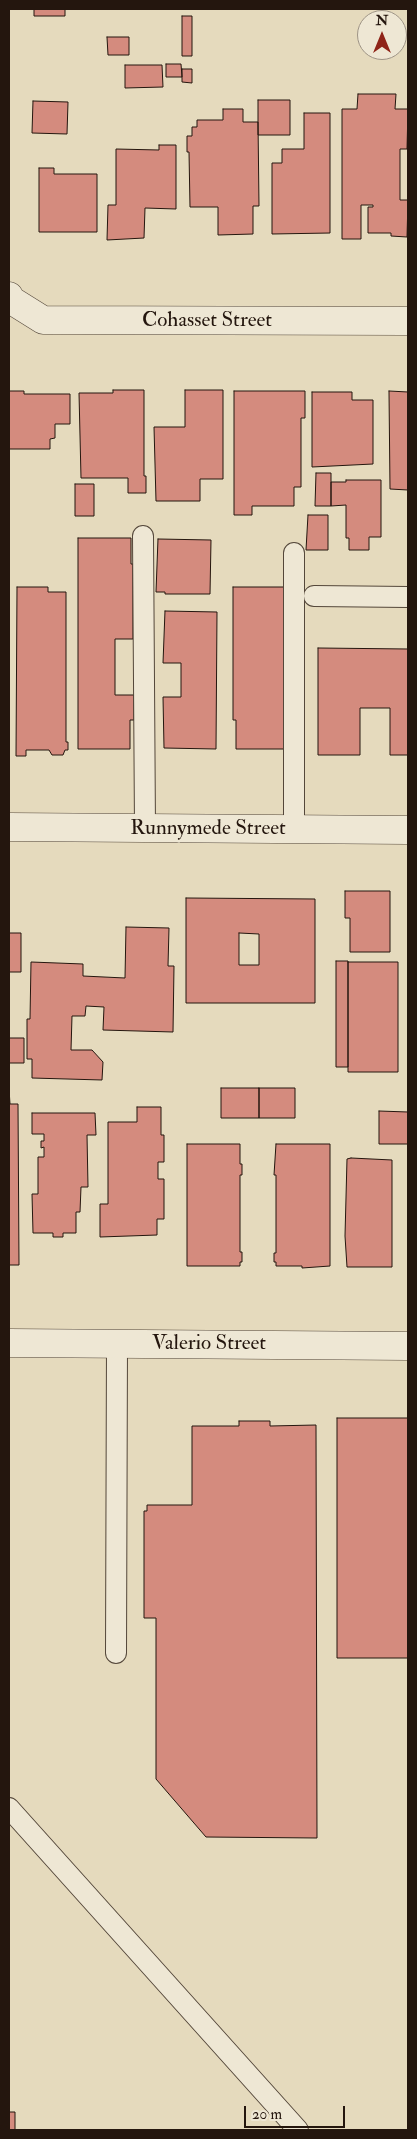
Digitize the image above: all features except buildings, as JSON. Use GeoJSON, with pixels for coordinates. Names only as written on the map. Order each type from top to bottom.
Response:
{"type":"FeatureCollection","features":[{"type":"Feature","properties":{"kind":"street","name":"Cohasset Street"},"geometry":{"type":"LineString","coordinates":[[10,298],[43,320],[408,321]]}},
{"type":"Feature","properties":{"kind":"street","name":"Runnymede Street"},"geometry":{"type":"LineString","coordinates":[[9,827],[408,830]]}},
{"type":"Feature","properties":{"kind":"street","name":"Valerio Street"},"geometry":{"type":"LineString","coordinates":[[9,1343],[408,1346]]}},
{"type":"Feature","properties":{"kind":"lane"},"geometry":{"type":"LineString","coordinates":[[143,536],[145,828]]}},
{"type":"Feature","properties":{"kind":"lane"},"geometry":{"type":"LineString","coordinates":[[294,553],[294,830]]}},
{"type":"Feature","properties":{"kind":"lane"},"geometry":{"type":"LineString","coordinates":[[314,596],[408,597]]}},
{"type":"Feature","properties":{"kind":"lane"},"geometry":{"type":"LineString","coordinates":[[116,1653],[117,1344]]}},
{"type":"Feature","properties":{"kind":"lane"},"geometry":{"type":"LineString","coordinates":[[9,1808],[298,2130]]}}]}
